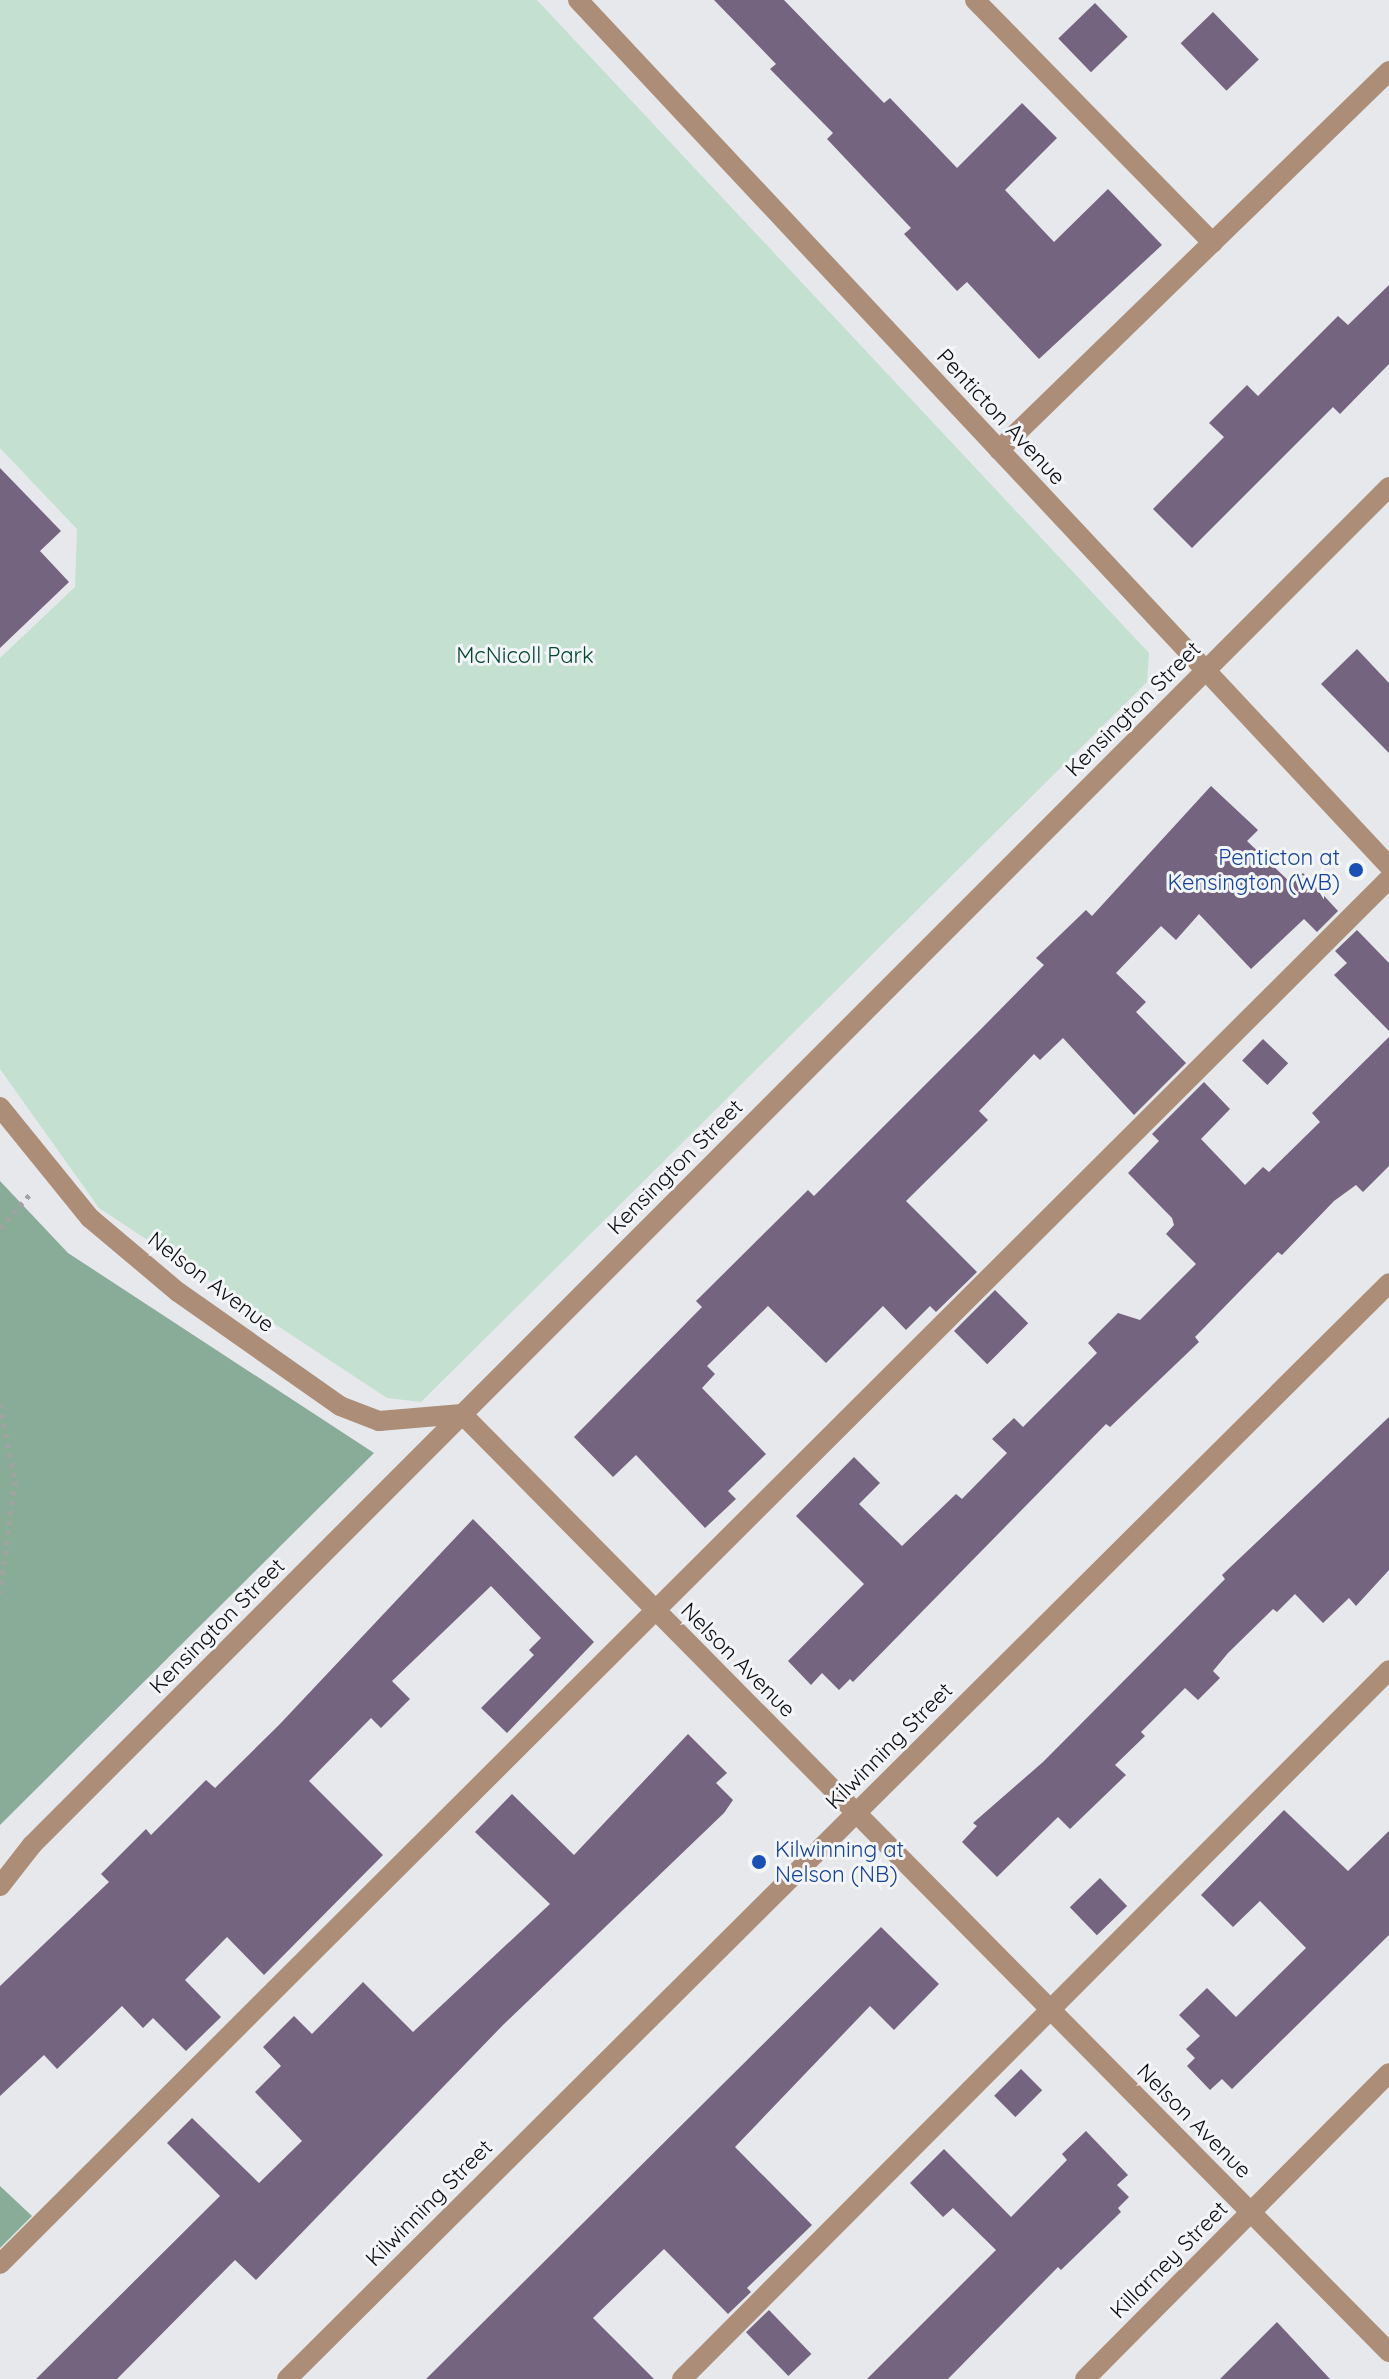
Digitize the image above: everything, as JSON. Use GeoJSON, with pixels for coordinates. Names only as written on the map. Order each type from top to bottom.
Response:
{"type":"FeatureCollection","features":[{"type":"Feature","properties":{"kind":"street","name":"Penticton Avenue"},"geometry":{"type":"LineString","coordinates":[[578,0],[1389,866]]}},
{"type":"Feature","properties":{"kind":"street"},"geometry":{"type":"LineString","coordinates":[[975,0],[1213,243]]}},
{"type":"Feature","properties":{"kind":"street"},"geometry":{"type":"LineString","coordinates":[[999,450],[1389,71]]}},
{"type":"Feature","properties":{"kind":"street","name":"Kensington Street"},"geometry":{"type":"LineString","coordinates":[[0,1886],[32,1845],[1389,487]]}},
{"type":"Feature","properties":{"kind":"street"},"geometry":{"type":"LineString","coordinates":[[0,2264],[1389,879]]}},
{"type":"Feature","properties":{"kind":"street","name":"Nelson Avenue"},"geometry":{"type":"LineString","coordinates":[[0,1107],[90,1218],[178,1292],[340,1406],[379,1421],[462,1414],[1389,2352]]}},
{"type":"Feature","properties":{"kind":"street","name":"Kilwinning Street"},"geometry":{"type":"LineString","coordinates":[[287,2379],[1389,1283]]}},
{"type":"Feature","properties":{"kind":"street"},"geometry":{"type":"LineString","coordinates":[[682,2379],[1389,1670]]}},
{"type":"Feature","properties":{"kind":"street","name":"Killarney Street"},"geometry":{"type":"LineString","coordinates":[[1085,2379],[1389,2073]]}},
{"type":"Feature","properties":{"kind":"path"},"geometry":{"type":"LineString","coordinates":[[0,1228],[52,1172]]}},
{"type":"Feature","properties":{"kind":"path"},"geometry":{"type":"LineString","coordinates":[[0,1404],[15,1481],[0,1593]]}},
{"type":"Feature","properties":{"kind":"green space","name":"McNicoll Park"},"geometry":{"type":"Polygon","coordinates":[[[0,0],[537,0],[1149,653],[1147,682],[421,1402],[387,1398],[99,1208],[0,1069],[0,658],[75,587],[77,529],[0,448],[0,0]]]}},
{"type":"Feature","properties":{"kind":"green space"},"geometry":{"type":"Polygon","coordinates":[[[0,1181],[68,1253],[374,1453],[0,1825],[0,1181]]]}},
{"type":"Feature","properties":{"kind":"green space"},"geometry":{"type":"Polygon","coordinates":[[[0,2186],[32,2216],[0,2248],[0,2186]]]}},
{"type":"Feature","properties":{"kind":"building"},"geometry":{"type":"Polygon","coordinates":[[[714,0],[784,0],[884,103],[890,98],[957,168],[1022,103],[1057,138],[1005,190],[1054,242],[1108,189],[1162,245],[1039,359],[967,282],[957,291],[904,234],[911,228],[827,139],[833,133],[770,69],[776,64],[714,0]]]}},
{"type":"Feature","properties":{"kind":"building"},"geometry":{"type":"Polygon","coordinates":[[[1095,3],[1128,37],[1091,72],[1058,38],[1095,3]]]}},
{"type":"Feature","properties":{"kind":"building"},"geometry":{"type":"Polygon","coordinates":[[[1213,12],[1259,59],[1226,91],[1181,43],[1213,12]]]}},
{"type":"Feature","properties":{"kind":"building"},"geometry":{"type":"Polygon","coordinates":[[[1389,285],[1389,364],[1340,414],[1333,407],[1192,548],[1153,509],[1224,437],[1209,423],[1247,385],[1258,396],[1338,316],[1348,325],[1389,285]]]}},
{"type":"Feature","properties":{"kind":"building"},"geometry":{"type":"Polygon","coordinates":[[[0,468],[61,531],[40,551],[69,582],[0,648],[0,468]]]}},
{"type":"Feature","properties":{"kind":"building"},"geometry":{"type":"Polygon","coordinates":[[[1357,649],[1389,683],[1389,753],[1321,684],[1357,649]]]}},
{"type":"Feature","properties":{"kind":"building"},"geometry":{"type":"Polygon","coordinates":[[[1211,786],[1258,830],[1247,841],[1292,884],[1303,873],[1338,911],[1317,932],[1304,919],[1251,969],[1199,914],[1176,940],[1161,926],[1116,973],[1146,1002],[1136,1012],[1186,1063],[1134,1115],[1063,1038],[1040,1060],[1034,1054],[979,1111],[988,1120],[906,1201],[977,1272],[936,1312],[930,1306],[906,1330],[883,1306],[826,1363],[768,1306],[707,1366],[715,1374],[702,1388],[766,1454],[728,1491],[736,1499],[705,1528],[636,1455],[613,1477],[574,1437],[702,1307],[696,1301],[808,1190],[814,1196],[984,1026],[1044,965],[1036,958],[1086,910],[1092,916],[1211,786]]]}},
{"type":"Feature","properties":{"kind":"building"},"geometry":{"type":"Polygon","coordinates":[[[1357,930],[1389,963],[1389,1031],[1334,975],[1347,963],[1335,951],[1357,930]]]}},
{"type":"Feature","properties":{"kind":"building"},"geometry":{"type":"Polygon","coordinates":[[[1389,1037],[1389,1166],[1363,1192],[1356,1185],[1334,1201],[1282,1255],[1278,1252],[1195,1337],[1199,1342],[1110,1427],[1106,1424],[853,1682],[850,1679],[839,1690],[822,1673],[811,1685],[788,1661],[864,1584],[796,1516],[854,1457],[880,1483],[859,1504],[902,1546],[956,1494],[962,1499],[1007,1453],[992,1439],[1014,1418],[1023,1427],[1097,1353],[1088,1343],[1118,1313],[1140,1320],[1196,1264],[1166,1234],[1174,1225],[1172,1218],[1128,1173],[1159,1141],[1152,1134],[1204,1082],[1230,1109],[1201,1139],[1245,1185],[1263,1167],[1269,1172],[1320,1122],[1312,1113],[1389,1037]]]}},
{"type":"Feature","properties":{"kind":"building"},"geometry":{"type":"Polygon","coordinates":[[[1263,1039],[1288,1063],[1267,1085],[1242,1061],[1263,1039]]]}},
{"type":"Feature","properties":{"kind":"building"},"geometry":{"type":"Polygon","coordinates":[[[995,1290],[1028,1323],[987,1364],[954,1331],[995,1290]]]}},
{"type":"Feature","properties":{"kind":"building"},"geometry":{"type":"Polygon","coordinates":[[[1389,1417],[1389,1570],[1356,1606],[1349,1598],[1323,1623],[1295,1594],[1277,1612],[1273,1609],[1213,1671],[1220,1678],[1198,1700],[1185,1688],[1141,1732],[1145,1736],[1115,1765],[1126,1775],[1070,1829],[1058,1817],[997,1877],[962,1842],[977,1826],[973,1823],[1043,1762],[1225,1579],[1222,1575],[1389,1417]]]}},
{"type":"Feature","properties":{"kind":"building"},"geometry":{"type":"Polygon","coordinates":[[[473,1519],[594,1642],[507,1733],[481,1708],[534,1655],[529,1650],[541,1638],[491,1586],[392,1681],[410,1699],[381,1728],[371,1718],[309,1781],[383,1855],[264,1975],[227,1937],[185,1980],[221,2017],[186,2051],[153,2018],[143,2028],[122,2006],[57,2069],[44,2055],[0,2096],[0,1986],[109,1882],[101,1874],[146,1829],[151,1835],[206,1780],[215,1788],[279,1725],[473,1519]]]}},
{"type":"Feature","properties":{"kind":"building"},"geometry":{"type":"Polygon","coordinates":[[[688,1734],[727,1773],[716,1783],[733,1800],[724,1813],[504,2024],[256,2280],[235,2260],[117,2379],[36,2379],[220,2196],[167,2143],[192,2118],[259,2183],[302,2141],[255,2092],[281,2066],[263,2047],[294,2016],[312,2034],[363,1982],[413,2032],[550,1904],[475,1832],[512,1794],[574,1855],[688,1734]]]}},
{"type":"Feature","properties":{"kind":"building"},"geometry":{"type":"Polygon","coordinates":[[[1284,1810],[1348,1871],[1389,1831],[1389,1935],[1232,2089],[1222,2079],[1210,2090],[1187,2066],[1195,2058],[1186,2049],[1200,2036],[1179,2015],[1207,1988],[1236,2017],[1306,1948],[1260,1901],[1233,1927],[1201,1895],[1284,1810]]]}},
{"type":"Feature","properties":{"kind":"building"},"geometry":{"type":"Polygon","coordinates":[[[1100,1878],[1127,1906],[1097,1935],[1070,1907],[1100,1878]]]}},
{"type":"Feature","properties":{"kind":"building"},"geometry":{"type":"Polygon","coordinates":[[[881,1927],[939,1984],[894,2030],[870,2006],[735,2147],[812,2225],[747,2288],[751,2292],[728,2314],[664,2249],[593,2318],[654,2379],[426,2379],[881,1927]]]}},
{"type":"Feature","properties":{"kind":"building"},"geometry":{"type":"Polygon","coordinates":[[[1021,2069],[1042,2090],[1015,2117],[994,2096],[1021,2069]]]}},
{"type":"Feature","properties":{"kind":"building"},"geometry":{"type":"Polygon","coordinates":[[[1086,2131],[1128,2175],[1117,2185],[1129,2197],[1118,2208],[1121,2212],[1061,2270],[1058,2267],[948,2379],[867,2379],[996,2250],[953,2208],[943,2217],[910,2183],[944,2149],[1011,2217],[1067,2160],[1062,2154],[1086,2131]]]}},
{"type":"Feature","properties":{"kind":"building"},"geometry":{"type":"Polygon","coordinates":[[[769,2310],[811,2354],[788,2376],[746,2332],[769,2310]]]}},
{"type":"Feature","properties":{"kind":"building"},"geometry":{"type":"Polygon","coordinates":[[[1277,2322],[1330,2379],[1220,2379],[1277,2322]]]}},
{"type":"Feature","properties":{"kind":"place","name":"Penticton at Kensington (WB)"},"geometry":{"type":"Point","coordinates":[1356,870]}},
{"type":"Feature","properties":{"kind":"place","name":"Kilwinning at Nelson (NB)"},"geometry":{"type":"Point","coordinates":[759,1862]}}]}
